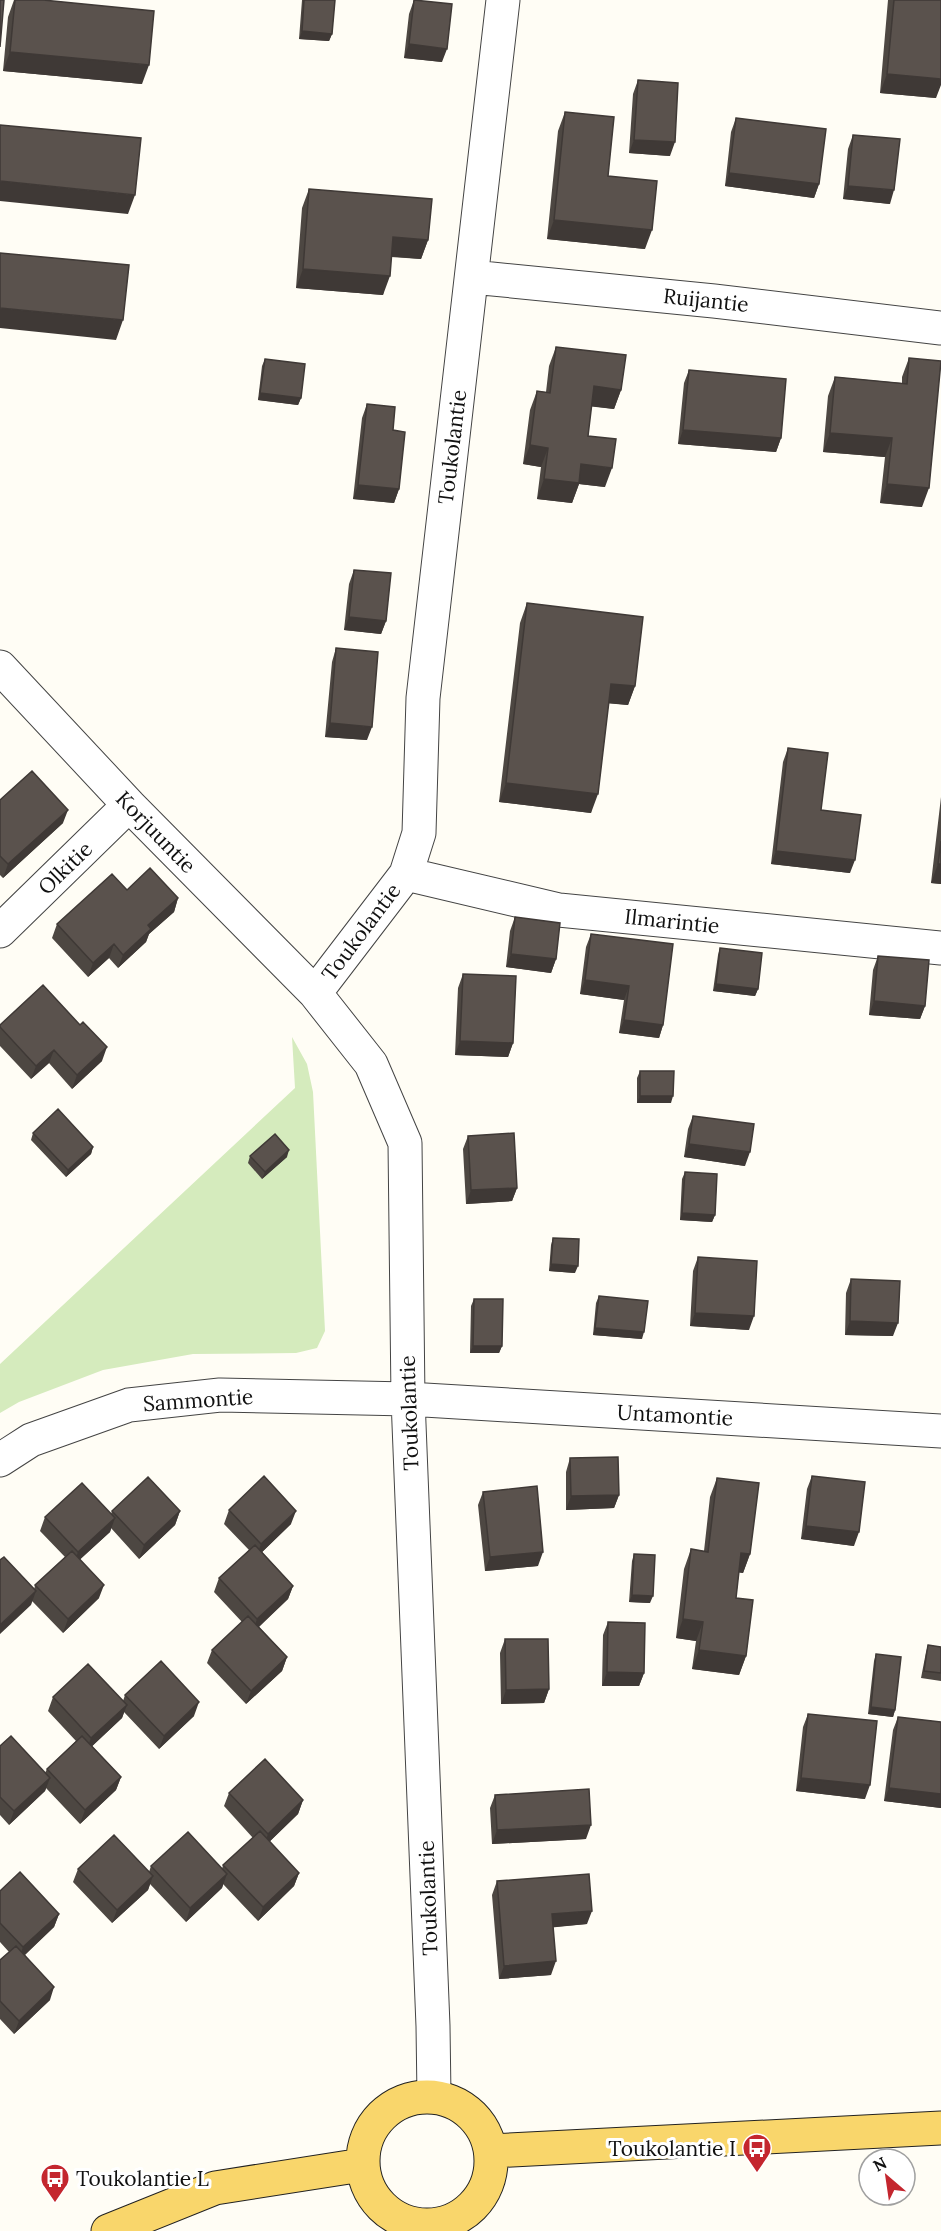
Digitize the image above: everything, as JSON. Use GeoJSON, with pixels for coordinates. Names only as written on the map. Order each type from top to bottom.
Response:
{"type":"FeatureCollection","features":[{"type":"Feature","properties":{"kind":"main road"},"geometry":{"type":"LineString","coordinates":[[434,2096],[454,2102],[472,2114],[485,2131],[491,2151],[491,2173],[483,2194],[469,2210],[460,2216],[429,2228],[391,2215],[376,2202],[366,2184],[362,2165],[364,2143],[374,2123],[391,2107],[411,2098],[434,2096]]}},
{"type":"Feature","properties":{"kind":"main road"},"geometry":{"type":"LineString","coordinates":[[491,2151],[941,2128]]}},
{"type":"Feature","properties":{"kind":"main road"},"geometry":{"type":"LineString","coordinates":[[108,2231],[215,2188],[362,2165]]}},
{"type":"Feature","properties":{"kind":"street","name":"Toukolantie"},"geometry":{"type":"LineString","coordinates":[[434,2096],[408,1400],[405,1143],[371,1064],[315,993],[406,874],[419,833],[423,698],[503,0]]}},
{"type":"Feature","properties":{"kind":"street","name":"Ruijantie"},"geometry":{"type":"LineString","coordinates":[[471,277],[714,301],[941,328]]}},
{"type":"Feature","properties":{"kind":"street","name":"Korjuuntie"},"geometry":{"type":"LineString","coordinates":[[0,668],[129,805],[315,993]]}},
{"type":"Feature","properties":{"kind":"street","name":"Olkitie"},"geometry":{"type":"LineString","coordinates":[[0,931],[129,805]]}},
{"type":"Feature","properties":{"kind":"street","name":"Ilmarintie"},"geometry":{"type":"LineString","coordinates":[[406,874],[559,910],[941,948]]}},
{"type":"Feature","properties":{"kind":"street","name":"Sammontie"},"geometry":{"type":"LineString","coordinates":[[0,1460],[31,1440],[129,1405],[220,1395],[408,1400]]}},
{"type":"Feature","properties":{"kind":"street","name":"Untamontie"},"geometry":{"type":"LineString","coordinates":[[408,1400],[941,1431]]}},
{"type":"Feature","properties":{"kind":"green space"},"geometry":{"type":"Polygon","coordinates":[[[292,1037],[307,1064],[313,1092],[325,1331],[317,1348],[296,1353],[193,1354],[103,1370],[19,1402],[0,1413],[0,1364],[295,1088],[292,1037]]]}},
{"type":"Feature","properties":{"kind":"building"},"geometry":{"type":"Polygon","coordinates":[[[0,0],[4,0],[0,47],[0,0]]]}},
{"type":"Feature","properties":{"kind":"building"},"geometry":{"type":"Polygon","coordinates":[[[15,0],[43,0],[154,11],[149,65],[10,52],[15,0]]]}},
{"type":"Feature","properties":{"kind":"building"},"geometry":{"type":"Polygon","coordinates":[[[304,0],[335,0],[332,34],[302,31],[304,0]]]}},
{"type":"Feature","properties":{"kind":"building"},"geometry":{"type":"Polygon","coordinates":[[[414,0],[452,4],[447,49],[409,44],[414,0]]]}},
{"type":"Feature","properties":{"kind":"building"},"geometry":{"type":"Polygon","coordinates":[[[894,0],[941,0],[941,79],[887,74],[894,0]]]}},
{"type":"Feature","properties":{"kind":"building"},"geometry":{"type":"Polygon","coordinates":[[[638,80],[678,83],[675,142],[634,140],[638,80]]]}},
{"type":"Feature","properties":{"kind":"building"},"geometry":{"type":"Polygon","coordinates":[[[565,112],[614,117],[608,176],[657,181],[652,230],[554,220],[565,112]]]}},
{"type":"Feature","properties":{"kind":"building"},"geometry":{"type":"Polygon","coordinates":[[[736,118],[826,129],[819,184],[729,173],[736,118]]]}},
{"type":"Feature","properties":{"kind":"building"},"geometry":{"type":"Polygon","coordinates":[[[0,125],[141,138],[135,195],[0,181],[0,125]]]}},
{"type":"Feature","properties":{"kind":"building"},"geometry":{"type":"Polygon","coordinates":[[[853,135],[900,139],[894,190],[848,186],[853,135]]]}},
{"type":"Feature","properties":{"kind":"building"},"geometry":{"type":"Polygon","coordinates":[[[309,189],[432,199],[428,240],[393,237],[390,276],[303,269],[309,189]]]}},
{"type":"Feature","properties":{"kind":"building"},"geometry":{"type":"Polygon","coordinates":[[[0,253],[129,265],[123,320],[0,308],[0,253]]]}},
{"type":"Feature","properties":{"kind":"building"},"geometry":{"type":"Polygon","coordinates":[[[556,347],[626,355],[621,390],[594,386],[588,436],[616,439],[612,468],[581,464],[579,483],[544,479],[548,448],[530,445],[537,391],[550,393],[556,347]]]}},
{"type":"Feature","properties":{"kind":"building"},"geometry":{"type":"Polygon","coordinates":[[[909,358],[941,361],[929,488],[887,484],[892,438],[830,433],[835,377],[907,384],[909,358]]]}},
{"type":"Feature","properties":{"kind":"building"},"geometry":{"type":"Polygon","coordinates":[[[265,359],[305,364],[301,398],[260,393],[265,359]]]}},
{"type":"Feature","properties":{"kind":"building"},"geometry":{"type":"Polygon","coordinates":[[[689,370],[786,379],[781,438],[683,430],[689,370]]]}},
{"type":"Feature","properties":{"kind":"building"},"geometry":{"type":"Polygon","coordinates":[[[367,404],[395,407],[393,430],[405,432],[399,489],[358,485],[367,404]]]}},
{"type":"Feature","properties":{"kind":"building"},"geometry":{"type":"Polygon","coordinates":[[[354,570],[391,573],[386,621],[349,617],[354,570]]]}},
{"type":"Feature","properties":{"kind":"building"},"geometry":{"type":"Polygon","coordinates":[[[527,603],[643,617],[635,686],[611,684],[598,794],[506,783],[527,603]]]}},
{"type":"Feature","properties":{"kind":"building"},"geometry":{"type":"Polygon","coordinates":[[[336,648],[378,652],[372,727],[330,723],[336,648]]]}},
{"type":"Feature","properties":{"kind":"building"},"geometry":{"type":"Polygon","coordinates":[[[788,748],[828,753],[821,810],[861,815],[855,860],[776,851],[788,748]]]}},
{"type":"Feature","properties":{"kind":"building"},"geometry":{"type":"Polygon","coordinates":[[[32,771],[68,810],[8,864],[0,856],[0,800],[32,771]]]}},
{"type":"Feature","properties":{"kind":"building"},"geometry":{"type":"Polygon","coordinates":[[[941,841],[941,864],[938,864],[941,841]]]}},
{"type":"Feature","properties":{"kind":"building"},"geometry":{"type":"Polygon","coordinates":[[[150,868],[178,898],[148,925],[151,929],[123,955],[114,944],[93,963],[57,924],[112,874],[127,890],[150,868]]]}},
{"type":"Feature","properties":{"kind":"building"},"geometry":{"type":"Polygon","coordinates":[[[515,917],[560,923],[556,959],[511,954],[515,917]]]}},
{"type":"Feature","properties":{"kind":"building"},"geometry":{"type":"Polygon","coordinates":[[[591,934],[673,944],[663,1025],[624,1020],[629,986],[585,980],[591,934]]]}},
{"type":"Feature","properties":{"kind":"building"},"geometry":{"type":"Polygon","coordinates":[[[720,948],[762,953],[758,989],[716,984],[720,948]]]}},
{"type":"Feature","properties":{"kind":"building"},"geometry":{"type":"Polygon","coordinates":[[[878,956],[929,960],[925,1006],[874,1001],[878,956]]]}},
{"type":"Feature","properties":{"kind":"building"},"geometry":{"type":"Polygon","coordinates":[[[463,974],[516,976],[513,1043],[460,1041],[463,974]]]}},
{"type":"Feature","properties":{"kind":"building"},"geometry":{"type":"Polygon","coordinates":[[[43,985],[80,1025],[83,1022],[107,1047],[77,1075],[54,1050],[36,1066],[0,1027],[43,985]]]}},
{"type":"Feature","properties":{"kind":"building"},"geometry":{"type":"Polygon","coordinates":[[[640,1071],[674,1071],[673,1096],[640,1096],[640,1071]]]}},
{"type":"Feature","properties":{"kind":"building"},"geometry":{"type":"Polygon","coordinates":[[[58,1109],[93,1147],[68,1170],[33,1133],[58,1109]]]}},
{"type":"Feature","properties":{"kind":"building"},"geometry":{"type":"Polygon","coordinates":[[[693,1116],[754,1124],[750,1152],[689,1144],[693,1116]]]}},
{"type":"Feature","properties":{"kind":"building"},"geometry":{"type":"Polygon","coordinates":[[[514,1133],[517,1188],[471,1190],[468,1136],[514,1133]]]}},
{"type":"Feature","properties":{"kind":"building"},"geometry":{"type":"Polygon","coordinates":[[[275,1134],[289,1150],[265,1172],[250,1156],[275,1134]]]}},
{"type":"Feature","properties":{"kind":"building"},"geometry":{"type":"Polygon","coordinates":[[[685,1172],[717,1174],[715,1215],[682,1213],[685,1172]]]}},
{"type":"Feature","properties":{"kind":"building"},"geometry":{"type":"Polygon","coordinates":[[[553,1238],[579,1239],[578,1266],[551,1264],[553,1238]]]}},
{"type":"Feature","properties":{"kind":"building"},"geometry":{"type":"Polygon","coordinates":[[[698,1257],[757,1261],[754,1316],[695,1313],[698,1257]]]}},
{"type":"Feature","properties":{"kind":"building"},"geometry":{"type":"Polygon","coordinates":[[[851,1279],[900,1281],[898,1323],[850,1321],[851,1279]]]}},
{"type":"Feature","properties":{"kind":"building"},"geometry":{"type":"Polygon","coordinates":[[[599,1296],[648,1301],[644,1332],[595,1328],[599,1296]]]}},
{"type":"Feature","properties":{"kind":"building"},"geometry":{"type":"Polygon","coordinates":[[[474,1299],[503,1299],[502,1346],[473,1346],[474,1299]]]}},
{"type":"Feature","properties":{"kind":"building"},"geometry":{"type":"Polygon","coordinates":[[[618,1457],[619,1495],[571,1496],[570,1458],[618,1457]]]}},
{"type":"Feature","properties":{"kind":"building"},"geometry":{"type":"Polygon","coordinates":[[[264,1476],[296,1511],[261,1544],[229,1510],[264,1476]]]}},
{"type":"Feature","properties":{"kind":"building"},"geometry":{"type":"Polygon","coordinates":[[[812,1476],[865,1482],[859,1532],[806,1526],[812,1476]]]}},
{"type":"Feature","properties":{"kind":"building"},"geometry":{"type":"Polygon","coordinates":[[[148,1477],[180,1511],[144,1545],[112,1511],[148,1477]]]}},
{"type":"Feature","properties":{"kind":"building"},"geometry":{"type":"Polygon","coordinates":[[[717,1478],[759,1483],[750,1554],[741,1553],[736,1598],[753,1600],[746,1656],[699,1650],[703,1622],[683,1619],[691,1549],[708,1552],[717,1478]]]}},
{"type":"Feature","properties":{"kind":"building"},"geometry":{"type":"Polygon","coordinates":[[[82,1483],[115,1518],[78,1552],[45,1517],[82,1483]]]}},
{"type":"Feature","properties":{"kind":"building"},"geometry":{"type":"Polygon","coordinates":[[[537,1486],[543,1552],[490,1557],[483,1492],[537,1486]]]}},
{"type":"Feature","properties":{"kind":"building"},"geometry":{"type":"Polygon","coordinates":[[[255,1545],[293,1586],[257,1619],[219,1578],[255,1545]]]}},
{"type":"Feature","properties":{"kind":"building"},"geometry":{"type":"Polygon","coordinates":[[[72,1551],[104,1585],[68,1619],[35,1585],[72,1551]]]}},
{"type":"Feature","properties":{"kind":"building"},"geometry":{"type":"Polygon","coordinates":[[[634,1554],[655,1555],[653,1596],[632,1595],[634,1554]]]}},
{"type":"Feature","properties":{"kind":"building"},"geometry":{"type":"Polygon","coordinates":[[[4,1557],[36,1591],[0,1625],[0,1560],[4,1557]]]}},
{"type":"Feature","properties":{"kind":"building"},"geometry":{"type":"Polygon","coordinates":[[[248,1616],[287,1657],[251,1691],[212,1650],[248,1616]]]}},
{"type":"Feature","properties":{"kind":"building"},"geometry":{"type":"Polygon","coordinates":[[[608,1622],[645,1623],[644,1673],[607,1672],[608,1622]]]}},
{"type":"Feature","properties":{"kind":"building"},"geometry":{"type":"Polygon","coordinates":[[[505,1639],[548,1639],[549,1689],[506,1690],[505,1639]]]}},
{"type":"Feature","properties":{"kind":"building"},"geometry":{"type":"Polygon","coordinates":[[[928,1645],[941,1647],[941,1673],[924,1671],[928,1645]]]}},
{"type":"Feature","properties":{"kind":"building"},"geometry":{"type":"Polygon","coordinates":[[[876,1654],[901,1657],[895,1710],[871,1707],[876,1654]]]}},
{"type":"Feature","properties":{"kind":"building"},"geometry":{"type":"Polygon","coordinates":[[[161,1661],[199,1702],[164,1736],[125,1695],[161,1661]]]}},
{"type":"Feature","properties":{"kind":"building"},"geometry":{"type":"Polygon","coordinates":[[[88,1664],[127,1705],[91,1738],[53,1697],[88,1664]]]}},
{"type":"Feature","properties":{"kind":"building"},"geometry":{"type":"Polygon","coordinates":[[[808,1714],[877,1721],[870,1785],[801,1778],[808,1714]]]}},
{"type":"Feature","properties":{"kind":"building"},"geometry":{"type":"Polygon","coordinates":[[[898,1717],[941,1722],[941,1794],[889,1788],[898,1717]]]}},
{"type":"Feature","properties":{"kind":"building"},"geometry":{"type":"Polygon","coordinates":[[[11,1736],[50,1778],[14,1811],[0,1797],[0,1746],[11,1736]]]}},
{"type":"Feature","properties":{"kind":"building"},"geometry":{"type":"Polygon","coordinates":[[[82,1736],[121,1777],[85,1810],[47,1769],[82,1736]]]}},
{"type":"Feature","properties":{"kind":"building"},"geometry":{"type":"Polygon","coordinates":[[[265,1759],[303,1800],[268,1834],[229,1793],[265,1759]]]}},
{"type":"Feature","properties":{"kind":"building"},"geometry":{"type":"Polygon","coordinates":[[[589,1789],[591,1825],[497,1830],[495,1795],[589,1789]]]}},
{"type":"Feature","properties":{"kind":"building"},"geometry":{"type":"Polygon","coordinates":[[[260,1831],[299,1873],[263,1907],[223,1865],[260,1831]]]}},
{"type":"Feature","properties":{"kind":"building"},"geometry":{"type":"Polygon","coordinates":[[[188,1832],[227,1874],[190,1908],[151,1866],[188,1832]]]}},
{"type":"Feature","properties":{"kind":"building"},"geometry":{"type":"Polygon","coordinates":[[[114,1835],[153,1876],[117,1910],[78,1869],[114,1835]]]}},
{"type":"Feature","properties":{"kind":"building"},"geometry":{"type":"Polygon","coordinates":[[[20,1872],[59,1914],[23,1947],[0,1923],[0,1891],[20,1872]]]}},
{"type":"Feature","properties":{"kind":"building"},"geometry":{"type":"Polygon","coordinates":[[[589,1874],[592,1911],[552,1914],[556,1961],[504,1966],[497,1881],[589,1874]]]}},
{"type":"Feature","properties":{"kind":"building"},"geometry":{"type":"Polygon","coordinates":[[[16,1946],[54,1987],[19,2021],[0,2001],[0,1960],[16,1946]]]}},
{"type":"Feature","properties":{"kind":"place","name":"Toukolantie I"},"geometry":{"type":"Point","coordinates":[757,2174]}},
{"type":"Feature","properties":{"kind":"place","name":"Toukolantie L"},"geometry":{"type":"Point","coordinates":[55,2204]}}]}
